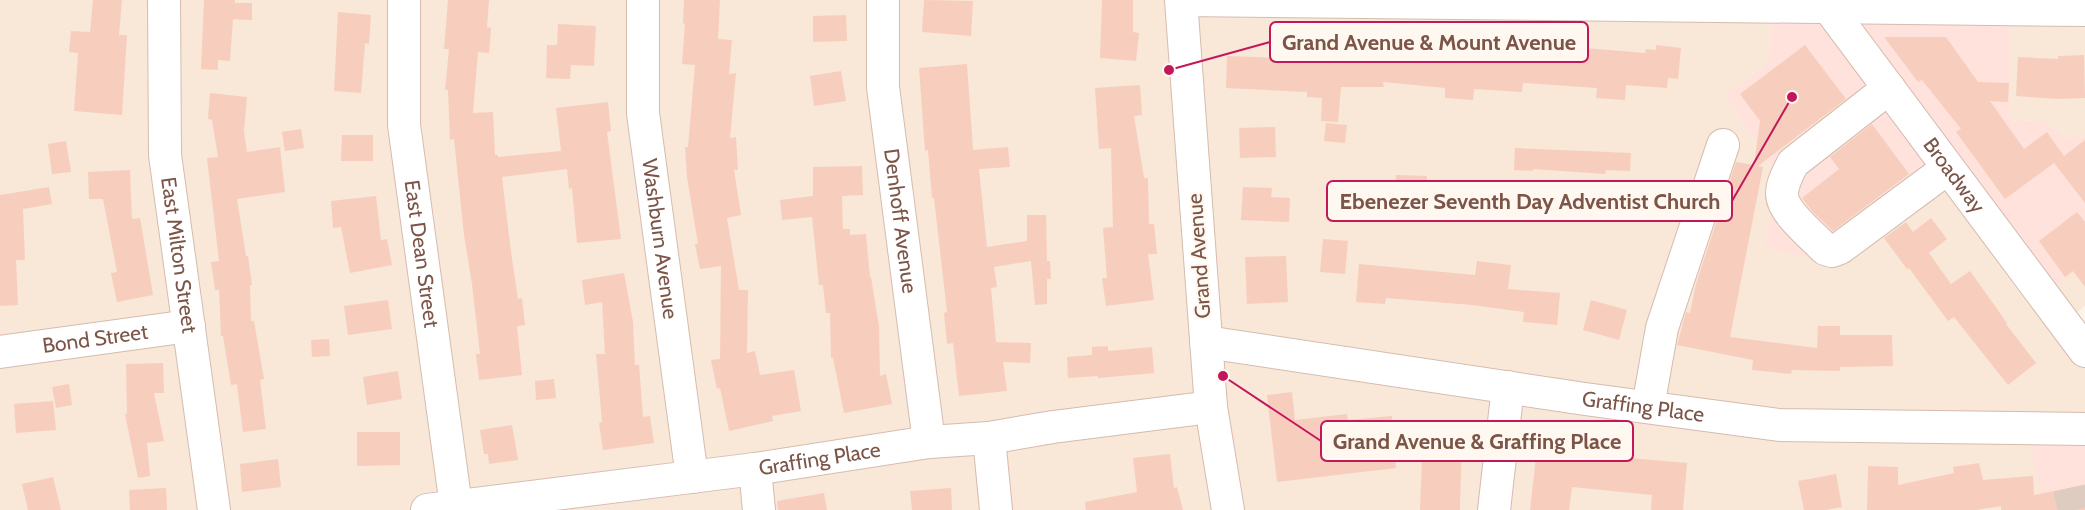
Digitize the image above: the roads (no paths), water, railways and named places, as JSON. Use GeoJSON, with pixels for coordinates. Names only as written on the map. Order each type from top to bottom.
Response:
{"type":"FeatureCollection","features":[{"type":"Feature","properties":{"kind":"street","name":"East Milton Street"},"geometry":{"type":"LineString","coordinates":[[164,0],[165,155],[214,510]]}},
{"type":"Feature","properties":{"kind":"street","name":"East Dean Street"},"geometry":{"type":"LineString","coordinates":[[404,0],[404,125],[464,507]]}},
{"type":"Feature","properties":{"kind":"street","name":"Washburn Avenue"},"geometry":{"type":"LineString","coordinates":[[644,0],[644,113],[692,477]]}},
{"type":"Feature","properties":{"kind":"street","name":"Denhoff Avenue"},"geometry":{"type":"LineString","coordinates":[[883,0],[883,87],[929,442]]}},
{"type":"Feature","properties":{"kind":"street"},"geometry":{"type":"LineString","coordinates":[[1181,0],[1825,3],[2085,10]]}},
{"type":"Feature","properties":{"kind":"street","name":"Grand Avenue"},"geometry":{"type":"LineString","coordinates":[[1181,0],[1211,406],[1228,510]]}},
{"type":"Feature","properties":{"kind":"street","name":"Broadway"},"geometry":{"type":"LineString","coordinates":[[1825,3],[2085,351]]}},
{"type":"Feature","properties":{"kind":"street"},"geometry":{"type":"LineString","coordinates":[[1889,88],[1792,163],[1785,179],[1782,195],[1785,207],[1825,249],[1832,251],[1840,248],[1948,168]]}},
{"type":"Feature","properties":{"kind":"street"},"geometry":{"type":"LineString","coordinates":[[1648,407],[1662,328],[1723,145]]}},
{"type":"Feature","properties":{"kind":"street","name":"Bond Street"},"geometry":{"type":"LineString","coordinates":[[0,352],[189,326]]}},
{"type":"Feature","properties":{"kind":"street","name":"Graffing Place"},"geometry":{"type":"LineString","coordinates":[[1206,342],[1779,425],[2085,429]]}},
{"type":"Feature","properties":{"kind":"street"},"geometry":{"type":"LineString","coordinates":[[1494,510],[1508,387]]}},
{"type":"Feature","properties":{"kind":"street","name":"Graffing Place"},"geometry":{"type":"LineString","coordinates":[[464,507],[755,469],[929,442],[989,438],[1211,406]]}},
{"type":"Feature","properties":{"kind":"street"},"geometry":{"type":"LineString","coordinates":[[989,438],[996,510]]}},
{"type":"Feature","properties":{"kind":"street"},"geometry":{"type":"LineString","coordinates":[[755,469],[759,510]]}},
{"type":"Feature","properties":{"kind":"tunnel"},"geometry":{"type":"LineString","coordinates":[[2069,488],[2074,510]]}},
{"type":"Feature","properties":{"kind":"place","name":"Grand Avenue & Mount Avenue"},"geometry":{"type":"Point","coordinates":[1169,70]}},
{"type":"Feature","properties":{"kind":"place","name":"Ebenezer Seventh Day Adventist Church"},"geometry":{"type":"Point","coordinates":[1792,97]}},
{"type":"Feature","properties":{"kind":"place","name":"Grand Avenue & Graffing Place"},"geometry":{"type":"Point","coordinates":[1223,376]}}]}
